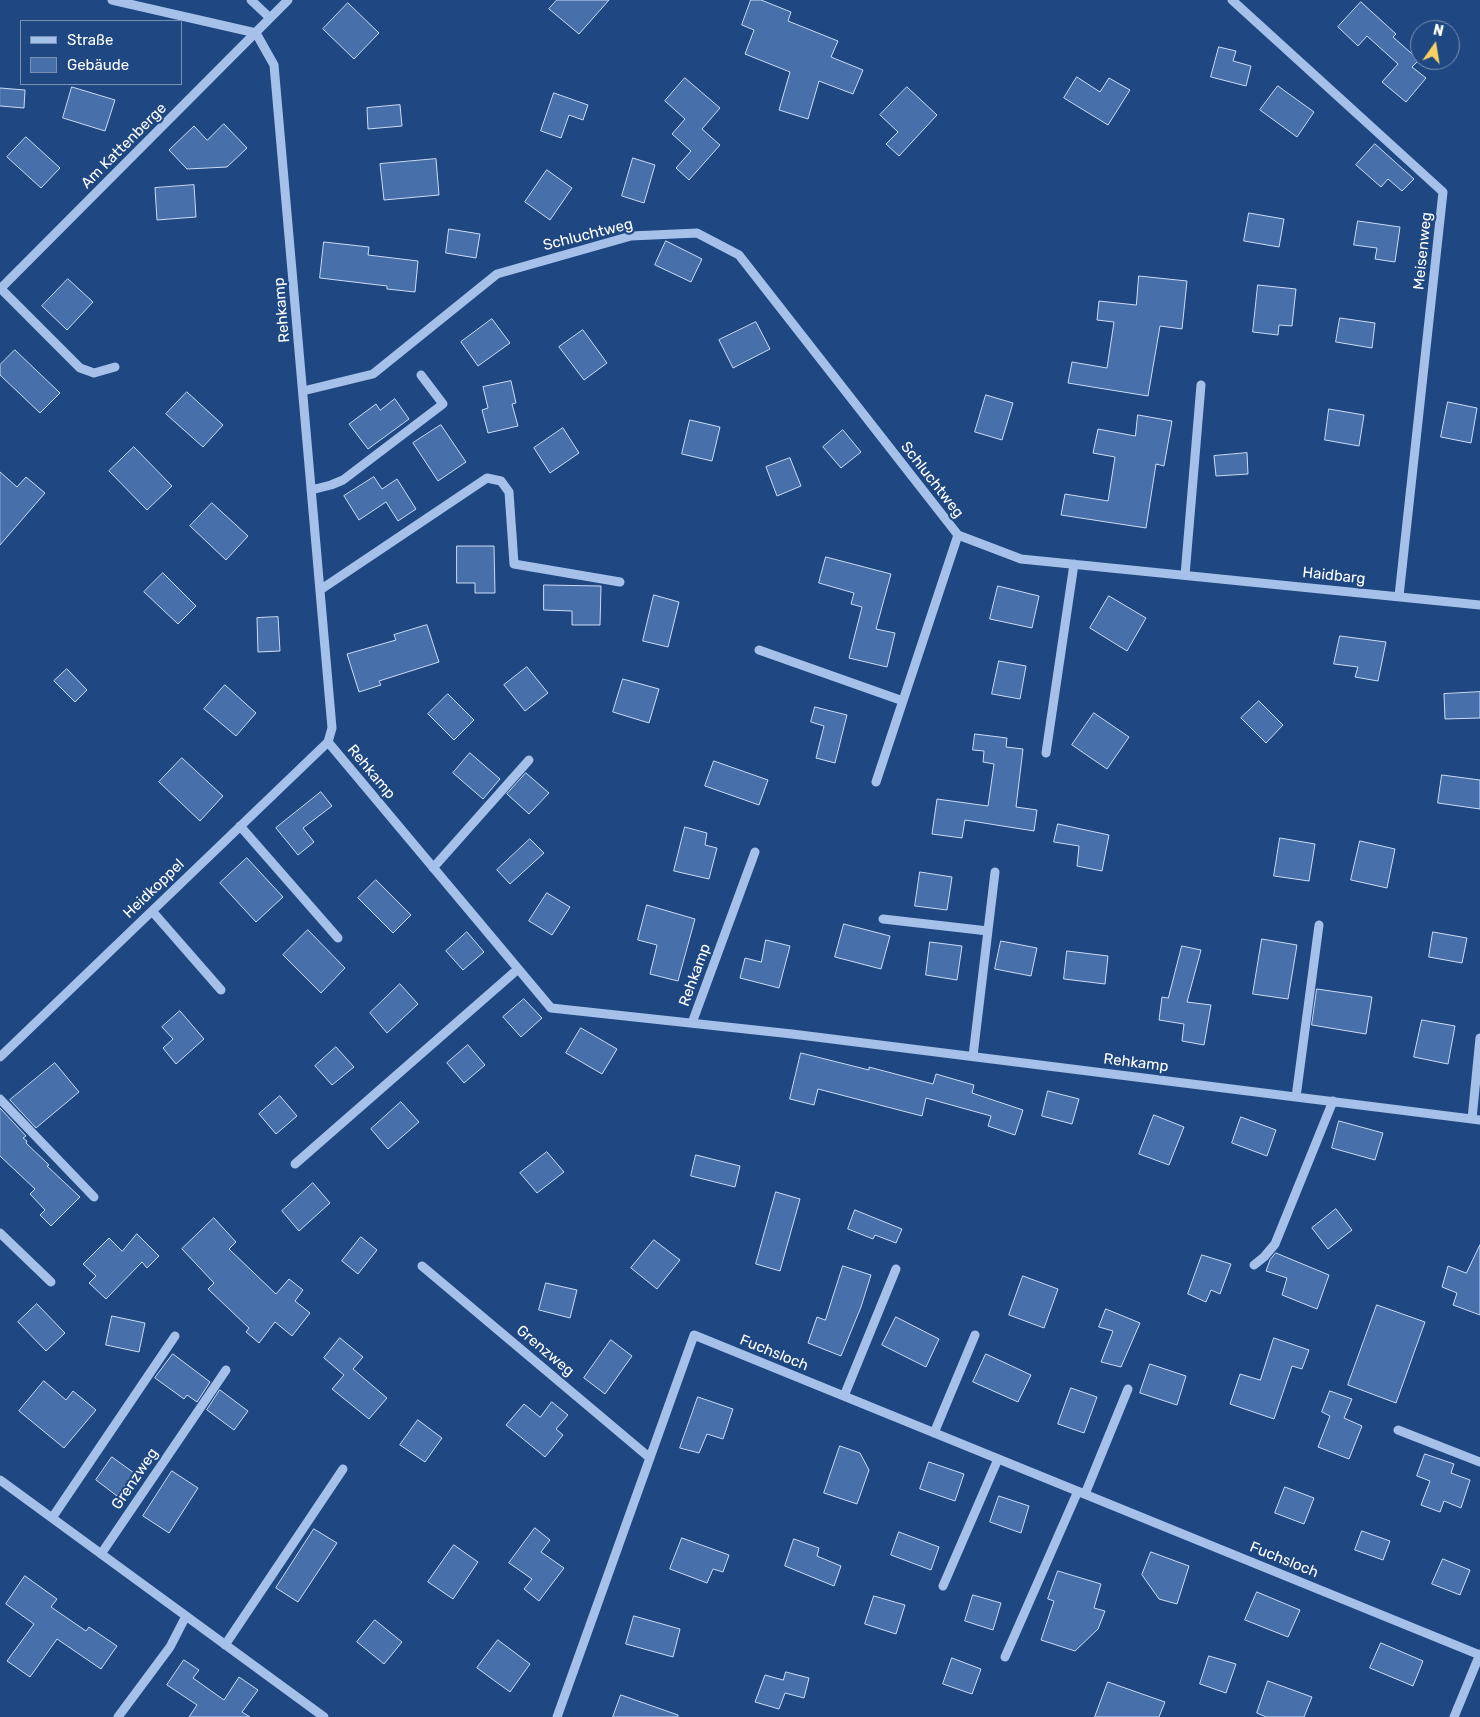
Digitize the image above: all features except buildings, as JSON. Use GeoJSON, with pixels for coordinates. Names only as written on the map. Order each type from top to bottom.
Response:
{"type":"FeatureCollection","features":[{"type":"Feature","properties":{"kind":"street"},"geometry":{"type":"LineString","coordinates":[[112,0],[256,33]]}},
{"type":"Feature","properties":{"kind":"street"},"geometry":{"type":"LineString","coordinates":[[251,0],[270,18]]}},
{"type":"Feature","properties":{"kind":"street","name":"Am Kattenberge"},"geometry":{"type":"LineString","coordinates":[[0,289],[288,0]]}},
{"type":"Feature","properties":{"kind":"street","name":"Meisenweg"},"geometry":{"type":"LineString","coordinates":[[1232,0],[1443,192],[1399,596]]}},
{"type":"Feature","properties":{"kind":"street","name":"Rehkamp"},"geometry":{"type":"LineString","coordinates":[[256,33],[274,65],[332,728],[328,742],[551,1008],[792,1034],[1476,1119]]}},
{"type":"Feature","properties":{"kind":"street","name":"Schluchtweg"},"geometry":{"type":"LineString","coordinates":[[303,392],[373,374],[497,274],[631,236],[697,234],[739,255],[958,535],[1021,559]]}},
{"type":"Feature","properties":{"kind":"street"},"geometry":{"type":"LineString","coordinates":[[0,289],[80,368],[94,373],[115,366]]}},
{"type":"Feature","properties":{"kind":"street"},"geometry":{"type":"LineString","coordinates":[[311,490],[343,480],[443,404],[421,375]]}},
{"type":"Feature","properties":{"kind":"street"},"geometry":{"type":"LineString","coordinates":[[1185,575],[1201,385]]}},
{"type":"Feature","properties":{"kind":"street"},"geometry":{"type":"LineString","coordinates":[[320,590],[487,478],[501,481],[510,492],[514,564],[620,582]]}},
{"type":"Feature","properties":{"kind":"street","name":"Schluchtweg"},"geometry":{"type":"LineString","coordinates":[[876,782],[958,535]]}},
{"type":"Feature","properties":{"kind":"street","name":"Haidbarg"},"geometry":{"type":"LineString","coordinates":[[1021,559],[1480,605]]}},
{"type":"Feature","properties":{"kind":"street"},"geometry":{"type":"LineString","coordinates":[[1046,753],[1074,564]]}},
{"type":"Feature","properties":{"kind":"street"},"geometry":{"type":"LineString","coordinates":[[759,650],[903,701]]}},
{"type":"Feature","properties":{"kind":"street","name":"Heidkoppel"},"geometry":{"type":"LineString","coordinates":[[0,1057],[328,742]]}},
{"type":"Feature","properties":{"kind":"street"},"geometry":{"type":"LineString","coordinates":[[433,868],[529,760]]}},
{"type":"Feature","properties":{"kind":"street"},"geometry":{"type":"LineString","coordinates":[[240,826],[338,938]]}},
{"type":"Feature","properties":{"kind":"street","name":"Rehkamp"},"geometry":{"type":"LineString","coordinates":[[692,1023],[755,852]]}},
{"type":"Feature","properties":{"kind":"street"},"geometry":{"type":"LineString","coordinates":[[973,1056],[995,872]]}},
{"type":"Feature","properties":{"kind":"street"},"geometry":{"type":"LineString","coordinates":[[152,911],[220,990]]}},
{"type":"Feature","properties":{"kind":"street"},"geometry":{"type":"LineString","coordinates":[[883,919],[988,931]]}},
{"type":"Feature","properties":{"kind":"street"},"geometry":{"type":"LineString","coordinates":[[1296,1097],[1318,925]]}},
{"type":"Feature","properties":{"kind":"street"},"geometry":{"type":"LineString","coordinates":[[296,1164],[518,969]]}},
{"type":"Feature","properties":{"kind":"street"},"geometry":{"type":"LineString","coordinates":[[1476,1119],[1480,1038]]}},
{"type":"Feature","properties":{"kind":"street"},"geometry":{"type":"LineString","coordinates":[[0,1099],[94,1198]]}},
{"type":"Feature","properties":{"kind":"street"},"geometry":{"type":"LineString","coordinates":[[1254,1265],[1264,1258],[1276,1244],[1333,1102]]}},
{"type":"Feature","properties":{"kind":"street"},"geometry":{"type":"LineString","coordinates":[[0,1233],[51,1282]]}},
{"type":"Feature","properties":{"kind":"street","name":"Grenzweg"},"geometry":{"type":"LineString","coordinates":[[422,1266],[650,1458]]}},
{"type":"Feature","properties":{"kind":"street"},"geometry":{"type":"LineString","coordinates":[[844,1396],[896,1269]]}},
{"type":"Feature","properties":{"kind":"street","name":"Fuchsloch"},"geometry":{"type":"LineString","coordinates":[[650,1458],[694,1335],[1480,1655]]}},
{"type":"Feature","properties":{"kind":"street"},"geometry":{"type":"LineString","coordinates":[[934,1433],[975,1335]]}},
{"type":"Feature","properties":{"kind":"street"},"geometry":{"type":"LineString","coordinates":[[52,1518],[175,1336]]}},
{"type":"Feature","properties":{"kind":"street","name":"Grenzweg"},"geometry":{"type":"LineString","coordinates":[[101,1554],[226,1370]]}},
{"type":"Feature","properties":{"kind":"street"},"geometry":{"type":"LineString","coordinates":[[1005,1657],[1128,1389]]}},
{"type":"Feature","properties":{"kind":"street"},"geometry":{"type":"LineString","coordinates":[[1398,1430],[1480,1462]]}},
{"type":"Feature","properties":{"kind":"street"},"geometry":{"type":"LineString","coordinates":[[557,1717],[650,1458]]}},
{"type":"Feature","properties":{"kind":"street"},"geometry":{"type":"LineString","coordinates":[[942,1586],[998,1459]]}},
{"type":"Feature","properties":{"kind":"street"},"geometry":{"type":"LineString","coordinates":[[225,1645],[343,1469]]}},
{"type":"Feature","properties":{"kind":"street"},"geometry":{"type":"LineString","coordinates":[[0,1480],[324,1717]]}},
{"type":"Feature","properties":{"kind":"street"},"geometry":{"type":"LineString","coordinates":[[118,1717],[170,1647],[186,1616]]}},
{"type":"Feature","properties":{"kind":"street"},"geometry":{"type":"LineString","coordinates":[[1454,1717],[1480,1655]]}}]}
